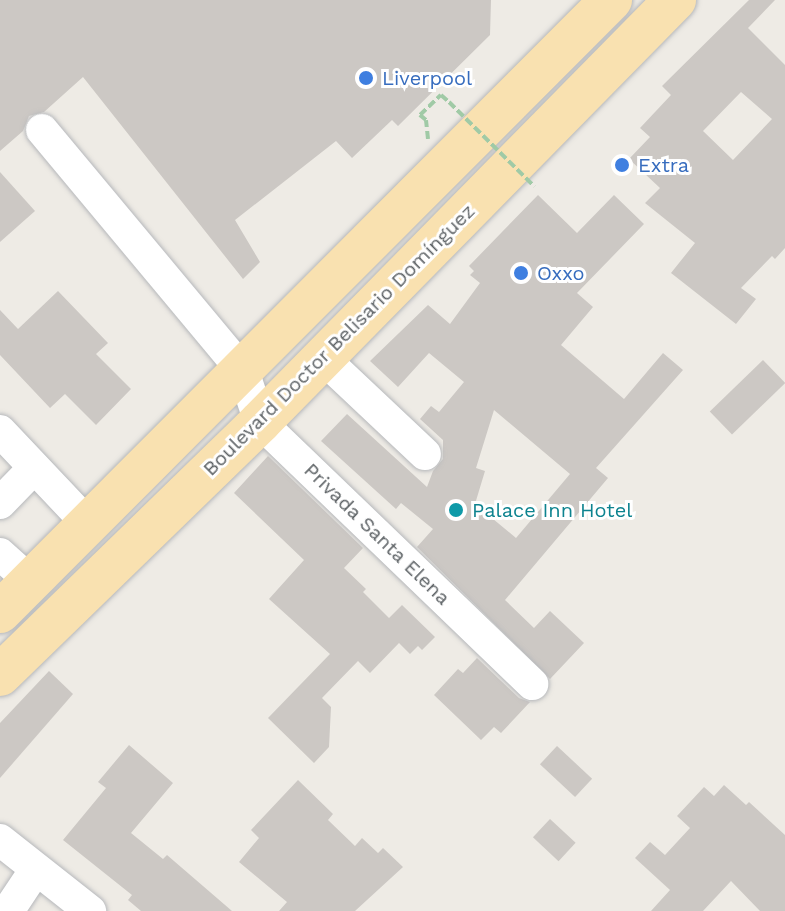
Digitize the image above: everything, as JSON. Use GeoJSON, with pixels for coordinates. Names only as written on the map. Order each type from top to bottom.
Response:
{"type":"FeatureCollection","features":[{"type":"Feature","properties":{"kind":"main road"},"geometry":{"type":"LineString","coordinates":[[0,612],[611,0]]}},
{"type":"Feature","properties":{"kind":"main road","name":"Boulevard Doctor Belisario Domínguez"},"geometry":{"type":"LineString","coordinates":[[0,675],[260,422],[675,0]]}},
{"type":"Feature","properties":{"kind":"street"},"geometry":{"type":"LineString","coordinates":[[42,130],[243,371]]}},
{"type":"Feature","properties":{"kind":"street"},"geometry":{"type":"LineString","coordinates":[[323,358],[425,454]]}},
{"type":"Feature","properties":{"kind":"street","name":"Privada Santa Elena"},"geometry":{"type":"LineString","coordinates":[[243,371],[260,422],[532,684]]}},
{"type":"Feature","properties":{"kind":"street"},"geometry":{"type":"LineString","coordinates":[[0,431],[89,525]]}},
{"type":"Feature","properties":{"kind":"street"},"geometry":{"type":"LineString","coordinates":[[0,503],[34,468]]}},
{"type":"Feature","properties":{"kind":"street"},"geometry":{"type":"LineString","coordinates":[[0,554],[31,582]]}},
{"type":"Feature","properties":{"kind":"street"},"geometry":{"type":"LineString","coordinates":[[0,840],[90,911]]}},
{"type":"Feature","properties":{"kind":"street"},"geometry":{"type":"LineString","coordinates":[[8,911],[36,869]]}},
{"type":"Feature","properties":{"kind":"path"},"geometry":{"type":"LineString","coordinates":[[431,105],[441,95],[534,186]]}},
{"type":"Feature","properties":{"kind":"building"},"geometry":{"type":"Polygon","coordinates":[[[0,0],[491,0],[490,35],[398,126],[392,120],[352,158],[336,141],[235,220],[260,262],[243,279],[83,77],[44,112],[29,116],[23,131],[0,151],[0,0]]]}},
{"type":"Feature","properties":{"kind":"building"},"geometry":{"type":"Polygon","coordinates":[[[749,0],[775,0],[748,28],[785,65],[785,248],[775,259],[772,256],[741,288],[756,299],[736,324],[671,273],[695,243],[645,203],[660,188],[629,159],[650,137],[640,128],[671,95],[662,86],[749,0]],[[741,92],[703,131],[733,160],[772,119],[741,92]]]}},
{"type":"Feature","properties":{"kind":"building"},"geometry":{"type":"Polygon","coordinates":[[[0,172],[35,211],[0,242],[0,172]]]}},
{"type":"Feature","properties":{"kind":"building"},"geometry":{"type":"Polygon","coordinates":[[[538,195],[577,233],[614,195],[644,224],[577,293],[593,307],[561,345],[624,399],[663,353],[683,370],[596,468],[608,478],[505,600],[534,628],[550,611],[584,643],[550,679],[417,547],[433,529],[401,503],[396,509],[321,441],[347,414],[427,487],[433,471],[443,459],[443,440],[420,419],[431,406],[439,412],[464,382],[429,353],[398,387],[370,361],[428,305],[450,324],[480,283],[470,275],[474,271],[469,266],[538,195]],[[494,410],[476,468],[485,471],[475,504],[516,538],[570,474],[494,410]]]}},
{"type":"Feature","properties":{"kind":"building"},"geometry":{"type":"Polygon","coordinates":[[[58,291],[108,343],[96,354],[131,389],[96,425],[65,394],[50,408],[0,355],[0,310],[18,329],[58,291]]]}},
{"type":"Feature","properties":{"kind":"building"},"geometry":{"type":"Polygon","coordinates":[[[763,360],[785,383],[732,434],[710,411],[763,360]]]}},
{"type":"Feature","properties":{"kind":"building"},"geometry":{"type":"Polygon","coordinates":[[[268,456],[363,548],[344,568],[366,589],[363,592],[389,618],[402,605],[435,637],[422,650],[418,646],[410,654],[399,643],[370,673],[358,661],[322,698],[331,707],[329,747],[314,763],[268,718],[330,654],[269,599],[304,560],[234,493],[268,456]]]}},
{"type":"Feature","properties":{"kind":"building"},"geometry":{"type":"Polygon","coordinates":[[[477,658],[519,698],[530,702],[501,733],[494,727],[481,740],[434,695],[458,669],[463,673],[477,658]]]}},
{"type":"Feature","properties":{"kind":"building"},"geometry":{"type":"Polygon","coordinates":[[[49,671],[73,694],[0,778],[0,723],[49,671]]]}},
{"type":"Feature","properties":{"kind":"building"},"geometry":{"type":"Polygon","coordinates":[[[129,745],[173,783],[131,833],[163,859],[167,855],[232,911],[141,911],[128,900],[132,895],[63,840],[106,788],[98,782],[129,745]]]}},
{"type":"Feature","properties":{"kind":"building"},"geometry":{"type":"Polygon","coordinates":[[[557,746],[592,779],[575,797],[540,764],[557,746]]]}},
{"type":"Feature","properties":{"kind":"building"},"geometry":{"type":"Polygon","coordinates":[[[298,780],[333,814],[328,820],[355,846],[362,838],[378,853],[383,848],[403,867],[355,911],[279,911],[287,902],[239,862],[259,838],[251,830],[298,780]]]}},
{"type":"Feature","properties":{"kind":"building"},"geometry":{"type":"Polygon","coordinates":[[[724,785],[746,805],[749,802],[785,835],[785,911],[760,911],[731,881],[703,911],[651,911],[670,890],[635,858],[650,842],[665,855],[690,828],[677,816],[704,787],[714,796],[724,785]]]}},
{"type":"Feature","properties":{"kind":"building"},"geometry":{"type":"Polygon","coordinates":[[[550,819],[576,843],[559,861],[533,837],[550,819]]]}},
{"type":"Feature","properties":{"kind":"place","name":"Liverpool"},"geometry":{"type":"Point","coordinates":[366,78]}},
{"type":"Feature","properties":{"kind":"place","name":"Extra"},"geometry":{"type":"Point","coordinates":[622,165]}},
{"type":"Feature","properties":{"kind":"place","name":"Oxxo"},"geometry":{"type":"Point","coordinates":[521,273]}},
{"type":"Feature","properties":{"kind":"place","name":"Palace Inn Hotel"},"geometry":{"type":"Point","coordinates":[456,510]}}]}
